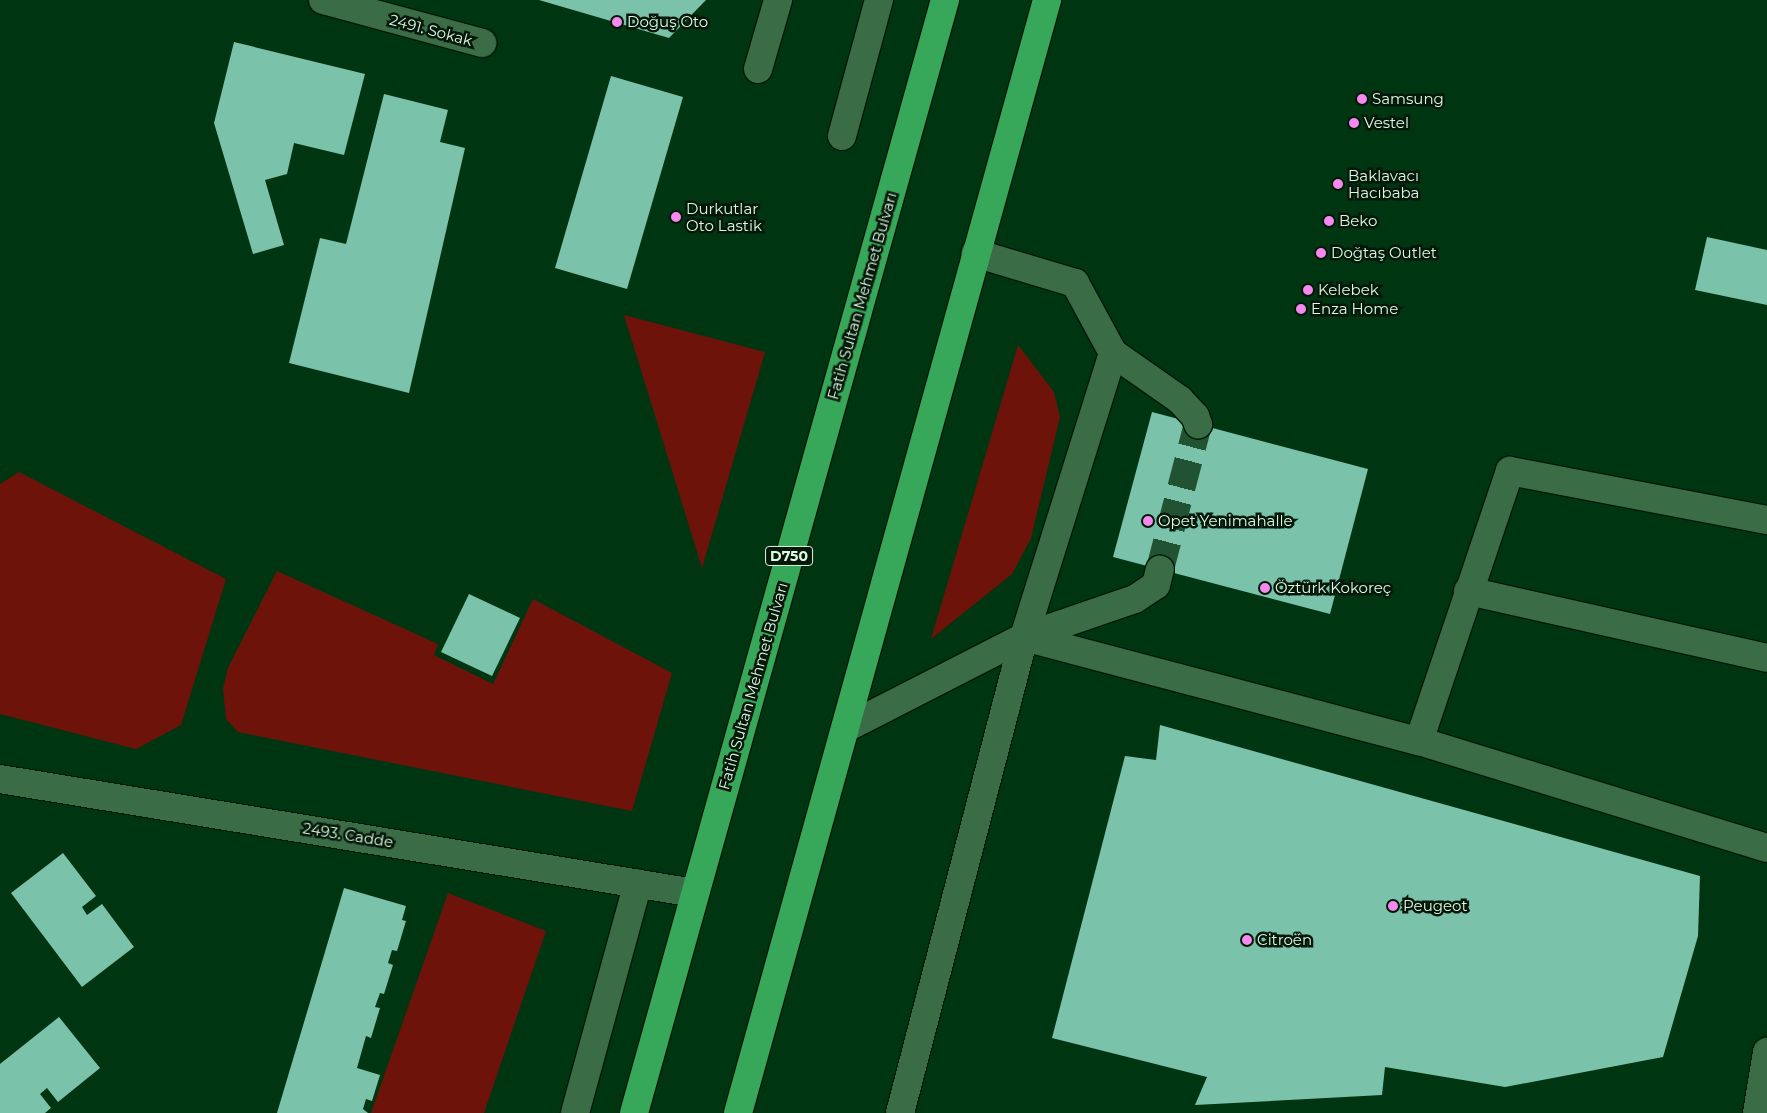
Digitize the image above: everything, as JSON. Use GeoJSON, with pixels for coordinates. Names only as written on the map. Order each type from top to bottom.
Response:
{"type":"FeatureCollection","features":[{"type":"Feature","properties":{"kind":"highway","name":"Fatih Sultan Mehmet Bulvarı"},"geometry":{"type":"LineString","coordinates":[[634,1113],[945,0]]}},
{"type":"Feature","properties":{"kind":"highway"},"geometry":{"type":"LineString","coordinates":[[738,1113],[846,728],[975,252],[1047,0]]}},
{"type":"Feature","properties":{"kind":"street","name":"2491. Sokak"},"geometry":{"type":"LineString","coordinates":[[323,0],[482,44]]}},
{"type":"Feature","properties":{"kind":"street"},"geometry":{"type":"LineString","coordinates":[[758,69],[778,0]]}},
{"type":"Feature","properties":{"kind":"street"},"geometry":{"type":"LineString","coordinates":[[842,136],[879,0]]}},
{"type":"Feature","properties":{"kind":"street"},"geometry":{"type":"LineString","coordinates":[[975,252],[1075,283],[1113,353],[1180,400],[1195,416],[1198,424]]}},
{"type":"Feature","properties":{"kind":"street"},"geometry":{"type":"LineString","coordinates":[[900,1113],[1024,636],[1113,353]]}},
{"type":"Feature","properties":{"kind":"street"},"geometry":{"type":"LineString","coordinates":[[1419,741],[1510,470],[1767,520]]}},
{"type":"Feature","properties":{"kind":"street"},"geometry":{"type":"LineString","coordinates":[[846,728],[1024,636],[1136,599],[1156,585],[1160,569]]}},
{"type":"Feature","properties":{"kind":"street"},"geometry":{"type":"LineString","coordinates":[[1468,592],[1767,658]]}},
{"type":"Feature","properties":{"kind":"street"},"geometry":{"type":"LineString","coordinates":[[1024,636],[1419,741],[1767,848]]}},
{"type":"Feature","properties":{"kind":"street","name":"2493. Cadde"},"geometry":{"type":"LineString","coordinates":[[0,779],[695,892]]}},
{"type":"Feature","properties":{"kind":"street"},"geometry":{"type":"LineString","coordinates":[[575,1113],[638,883]]}},
{"type":"Feature","properties":{"kind":"street"},"geometry":{"type":"LineString","coordinates":[[1757,1113],[1767,1052]]}},
{"type":"Feature","properties":{"kind":"shaded area"},"geometry":{"type":"Polygon","coordinates":[[[624,315],[765,352],[702,568],[624,315]]]}},
{"type":"Feature","properties":{"kind":"shaded area"},"geometry":{"type":"Polygon","coordinates":[[[1018,345],[1054,392],[1060,417],[1031,538],[1012,574],[931,639],[1018,345]]]}},
{"type":"Feature","properties":{"kind":"shaded area"},"geometry":{"type":"Polygon","coordinates":[[[19,472],[226,579],[181,725],[136,749],[0,714],[0,484],[19,472]]]}},
{"type":"Feature","properties":{"kind":"shaded area"},"geometry":{"type":"Polygon","coordinates":[[[277,571],[438,644],[434,655],[493,684],[533,599],[672,673],[632,811],[238,732],[226,719],[223,688],[228,668],[277,571]]]}},
{"type":"Feature","properties":{"kind":"shaded area"},"geometry":{"type":"Polygon","coordinates":[[[448,893],[546,931],[484,1113],[371,1113],[448,893]]]}},
{"type":"Feature","properties":{"kind":"building"},"geometry":{"type":"Polygon","coordinates":[[[539,0],[706,0],[669,38],[539,0]]]}},
{"type":"Feature","properties":{"kind":"building"},"geometry":{"type":"Polygon","coordinates":[[[234,42],[365,74],[344,155],[294,143],[287,174],[265,180],[284,245],[253,254],[214,123],[234,42]]]}},
{"type":"Feature","properties":{"kind":"building"},"geometry":{"type":"Polygon","coordinates":[[[611,76],[683,97],[627,289],[555,268],[611,76]]]}},
{"type":"Feature","properties":{"kind":"building"},"geometry":{"type":"Polygon","coordinates":[[[384,94],[448,110],[440,142],[465,148],[409,393],[289,363],[320,238],[346,244],[384,94]]]}},
{"type":"Feature","properties":{"kind":"building"},"geometry":{"type":"Polygon","coordinates":[[[1707,237],[1767,250],[1767,305],[1695,290],[1707,237]]]}},
{"type":"Feature","properties":{"kind":"building"},"geometry":{"type":"Polygon","coordinates":[[[1152,412],[1368,469],[1330,614],[1113,557],[1152,412]]]}},
{"type":"Feature","properties":{"kind":"building"},"geometry":{"type":"Polygon","coordinates":[[[469,594],[520,618],[492,676],[441,652],[469,594]]]}},
{"type":"Feature","properties":{"kind":"building","name":"Peugeot"},"geometry":{"type":"Polygon","coordinates":[[[1160,725],[1700,876],[1698,936],[1663,1057],[1505,1087],[1385,1067],[1382,1095],[1195,1105],[1207,1077],[1052,1038],[1125,756],[1156,760],[1160,725]]]}},
{"type":"Feature","properties":{"kind":"building"},"geometry":{"type":"Polygon","coordinates":[[[63,853],[96,896],[82,907],[87,915],[102,904],[134,947],[82,987],[11,893],[63,853]]]}},
{"type":"Feature","properties":{"kind":"building"},"geometry":{"type":"Polygon","coordinates":[[[344,888],[406,906],[402,920],[406,921],[397,951],[392,950],[388,963],[393,965],[384,994],[380,993],[375,1007],[380,1008],[371,1038],[366,1036],[357,1068],[380,1075],[372,1101],[366,1099],[363,1109],[368,1113],[277,1113],[344,888]]]}},
{"type":"Feature","properties":{"kind":"building"},"geometry":{"type":"Polygon","coordinates":[[[59,1017],[100,1068],[58,1102],[47,1088],[40,1094],[51,1108],[45,1113],[0,1113],[0,1064],[59,1017]]]}},
{"type":"Feature","properties":{"kind":"tunnel"},"geometry":{"type":"LineString","coordinates":[[1160,569],[1198,424]]}},
{"type":"Feature","properties":{"kind":"place","name":"Doğuş Oto"},"geometry":{"type":"Point","coordinates":[617,22]}},
{"type":"Feature","properties":{"kind":"place","name":"Samsung"},"geometry":{"type":"Point","coordinates":[1362,99]}},
{"type":"Feature","properties":{"kind":"place","name":"Vestel"},"geometry":{"type":"Point","coordinates":[1354,123]}},
{"type":"Feature","properties":{"kind":"place","name":"Baklavacı Hacıbaba"},"geometry":{"type":"Point","coordinates":[1338,184]}},
{"type":"Feature","properties":{"kind":"place","name":"Durkutlar Oto Lastik"},"geometry":{"type":"Point","coordinates":[676,217]}},
{"type":"Feature","properties":{"kind":"place","name":"Beko"},"geometry":{"type":"Point","coordinates":[1329,221]}},
{"type":"Feature","properties":{"kind":"place","name":"Doğtaş Outlet"},"geometry":{"type":"Point","coordinates":[1321,253]}},
{"type":"Feature","properties":{"kind":"place","name":"Kelebek"},"geometry":{"type":"Point","coordinates":[1308,290]}},
{"type":"Feature","properties":{"kind":"place","name":"Enza Home"},"geometry":{"type":"Point","coordinates":[1301,309]}},
{"type":"Feature","properties":{"kind":"place","name":"Opet Yenimahalle"},"geometry":{"type":"Point","coordinates":[1148,521]}},
{"type":"Feature","properties":{"kind":"place","name":"Öztürk Kokoreç"},"geometry":{"type":"Point","coordinates":[1265,588]}},
{"type":"Feature","properties":{"kind":"place","name":"Peugeot"},"geometry":{"type":"Point","coordinates":[1393,906]}},
{"type":"Feature","properties":{"kind":"place","name":"Citroën"},"geometry":{"type":"Point","coordinates":[1247,940]}}]}
